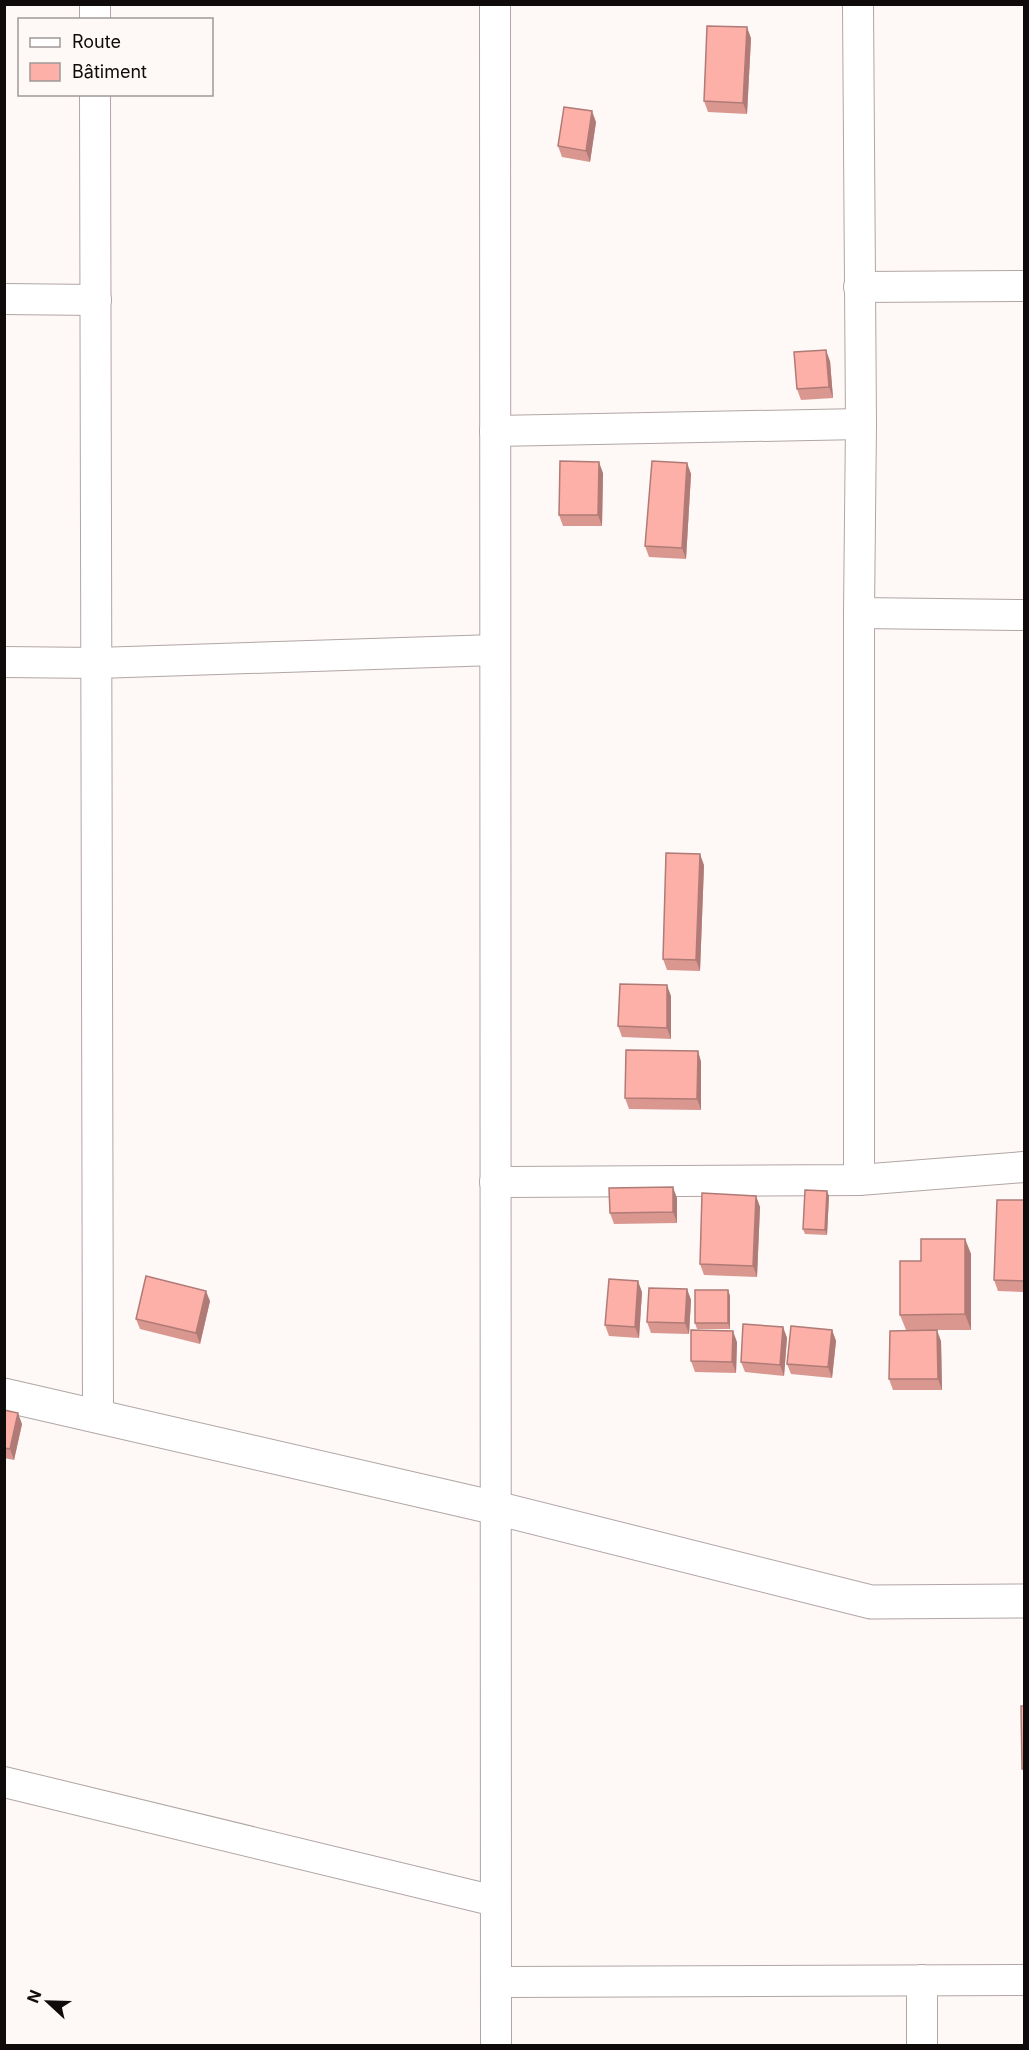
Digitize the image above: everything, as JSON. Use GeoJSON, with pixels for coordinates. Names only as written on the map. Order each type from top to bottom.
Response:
{"type":"FeatureCollection","features":[{"type":"Feature","properties":{"kind":"street"},"geometry":{"type":"LineString","coordinates":[[495,4],[496,2046]]}},
{"type":"Feature","properties":{"kind":"street"},"geometry":{"type":"LineString","coordinates":[[858,4],[861,424],[859,1180]]}},
{"type":"Feature","properties":{"kind":"street"},"geometry":{"type":"LineString","coordinates":[[95,96],[98,1417]]}},
{"type":"Feature","properties":{"kind":"street"},"geometry":{"type":"LineString","coordinates":[[859,287],[1024,286]]}},
{"type":"Feature","properties":{"kind":"street"},"geometry":{"type":"LineString","coordinates":[[4,299],[96,300]]}},
{"type":"Feature","properties":{"kind":"street"},"geometry":{"type":"LineString","coordinates":[[495,431],[861,424]]}},
{"type":"Feature","properties":{"kind":"street"},"geometry":{"type":"LineString","coordinates":[[859,613],[1024,615]]}},
{"type":"Feature","properties":{"kind":"street"},"geometry":{"type":"LineString","coordinates":[[4,662],[97,663],[495,650]]}},
{"type":"Feature","properties":{"kind":"street"},"geometry":{"type":"LineString","coordinates":[[495,1182],[859,1180],[1024,1167]]}},
{"type":"Feature","properties":{"kind":"street"},"geometry":{"type":"LineString","coordinates":[[4,1395],[496,1508],[871,1602],[1024,1601]]}},
{"type":"Feature","properties":{"kind":"street"},"geometry":{"type":"LineString","coordinates":[[4,1782],[495,1901]]}},
{"type":"Feature","properties":{"kind":"street"},"geometry":{"type":"LineString","coordinates":[[922,1980],[922,2046]]}},
{"type":"Feature","properties":{"kind":"street"},"geometry":{"type":"LineString","coordinates":[[496,1982],[1024,1980]]}},
{"type":"Feature","properties":{"kind":"building"},"geometry":{"type":"Polygon","coordinates":[[[707,26],[747,27],[743,103],[704,101],[707,26]]]}},
{"type":"Feature","properties":{"kind":"building"},"geometry":{"type":"Polygon","coordinates":[[[564,107],[592,111],[586,151],[558,146],[564,107]]]}},
{"type":"Feature","properties":{"kind":"building"},"geometry":{"type":"Polygon","coordinates":[[[826,350],[829,387],[797,389],[794,352],[826,350]]]}},
{"type":"Feature","properties":{"kind":"building"},"geometry":{"type":"Polygon","coordinates":[[[560,461],[599,462],[598,515],[559,515],[560,461]]]}},
{"type":"Feature","properties":{"kind":"building"},"geometry":{"type":"Polygon","coordinates":[[[652,461],[687,463],[682,548],[645,546],[652,461]]]}},
{"type":"Feature","properties":{"kind":"building"},"geometry":{"type":"Polygon","coordinates":[[[666,853],[700,854],[696,960],[663,959],[666,853]]]}},
{"type":"Feature","properties":{"kind":"building"},"geometry":{"type":"Polygon","coordinates":[[[620,984],[667,985],[667,1028],[618,1026],[620,984]]]}},
{"type":"Feature","properties":{"kind":"building"},"geometry":{"type":"Polygon","coordinates":[[[626,1050],[698,1051],[697,1099],[625,1098],[626,1050]]]}},
{"type":"Feature","properties":{"kind":"building"},"geometry":{"type":"Polygon","coordinates":[[[673,1187],[673,1212],[610,1213],[609,1188],[673,1187]]]}},
{"type":"Feature","properties":{"kind":"building"},"geometry":{"type":"Polygon","coordinates":[[[805,1190],[827,1191],[825,1230],[803,1229],[805,1190]]]}},
{"type":"Feature","properties":{"kind":"building"},"geometry":{"type":"Polygon","coordinates":[[[702,1193],[756,1196],[753,1266],[700,1264],[702,1193]]]}},
{"type":"Feature","properties":{"kind":"building"},"geometry":{"type":"Polygon","coordinates":[[[997,1200],[1024,1200],[1024,1281],[994,1280],[997,1200]]]}},
{"type":"Feature","properties":{"kind":"building"},"geometry":{"type":"Polygon","coordinates":[[[921,1239],[965,1239],[965,1314],[900,1315],[900,1261],[921,1261],[921,1239]]]}},
{"type":"Feature","properties":{"kind":"building"},"geometry":{"type":"Polygon","coordinates":[[[146,1276],[206,1291],[196,1333],[136,1319],[146,1276]]]}},
{"type":"Feature","properties":{"kind":"building"},"geometry":{"type":"Polygon","coordinates":[[[609,1279],[638,1281],[635,1327],[605,1325],[609,1279]]]}},
{"type":"Feature","properties":{"kind":"building"},"geometry":{"type":"Polygon","coordinates":[[[649,1288],[687,1289],[685,1323],[647,1322],[649,1288]]]}},
{"type":"Feature","properties":{"kind":"building"},"geometry":{"type":"Polygon","coordinates":[[[695,1290],[728,1290],[728,1323],[695,1323],[695,1290]]]}},
{"type":"Feature","properties":{"kind":"building"},"geometry":{"type":"Polygon","coordinates":[[[743,1324],[783,1327],[780,1365],[741,1362],[743,1324]]]}},
{"type":"Feature","properties":{"kind":"building"},"geometry":{"type":"Polygon","coordinates":[[[791,1326],[832,1330],[828,1367],[787,1364],[791,1326]]]}},
{"type":"Feature","properties":{"kind":"building"},"geometry":{"type":"Polygon","coordinates":[[[691,1330],[733,1331],[732,1362],[691,1361],[691,1330]]]}},
{"type":"Feature","properties":{"kind":"building"},"geometry":{"type":"Polygon","coordinates":[[[937,1330],[938,1379],[889,1379],[890,1331],[937,1330]]]}},
{"type":"Feature","properties":{"kind":"building"},"geometry":{"type":"Polygon","coordinates":[[[4,1410],[18,1413],[10,1449],[4,1448],[4,1410]]]}},
{"type":"Feature","properties":{"kind":"building"},"geometry":{"type":"Polygon","coordinates":[[[1021,1706],[1024,1706],[1024,1769],[1022,1769],[1021,1706]]]}}]}
